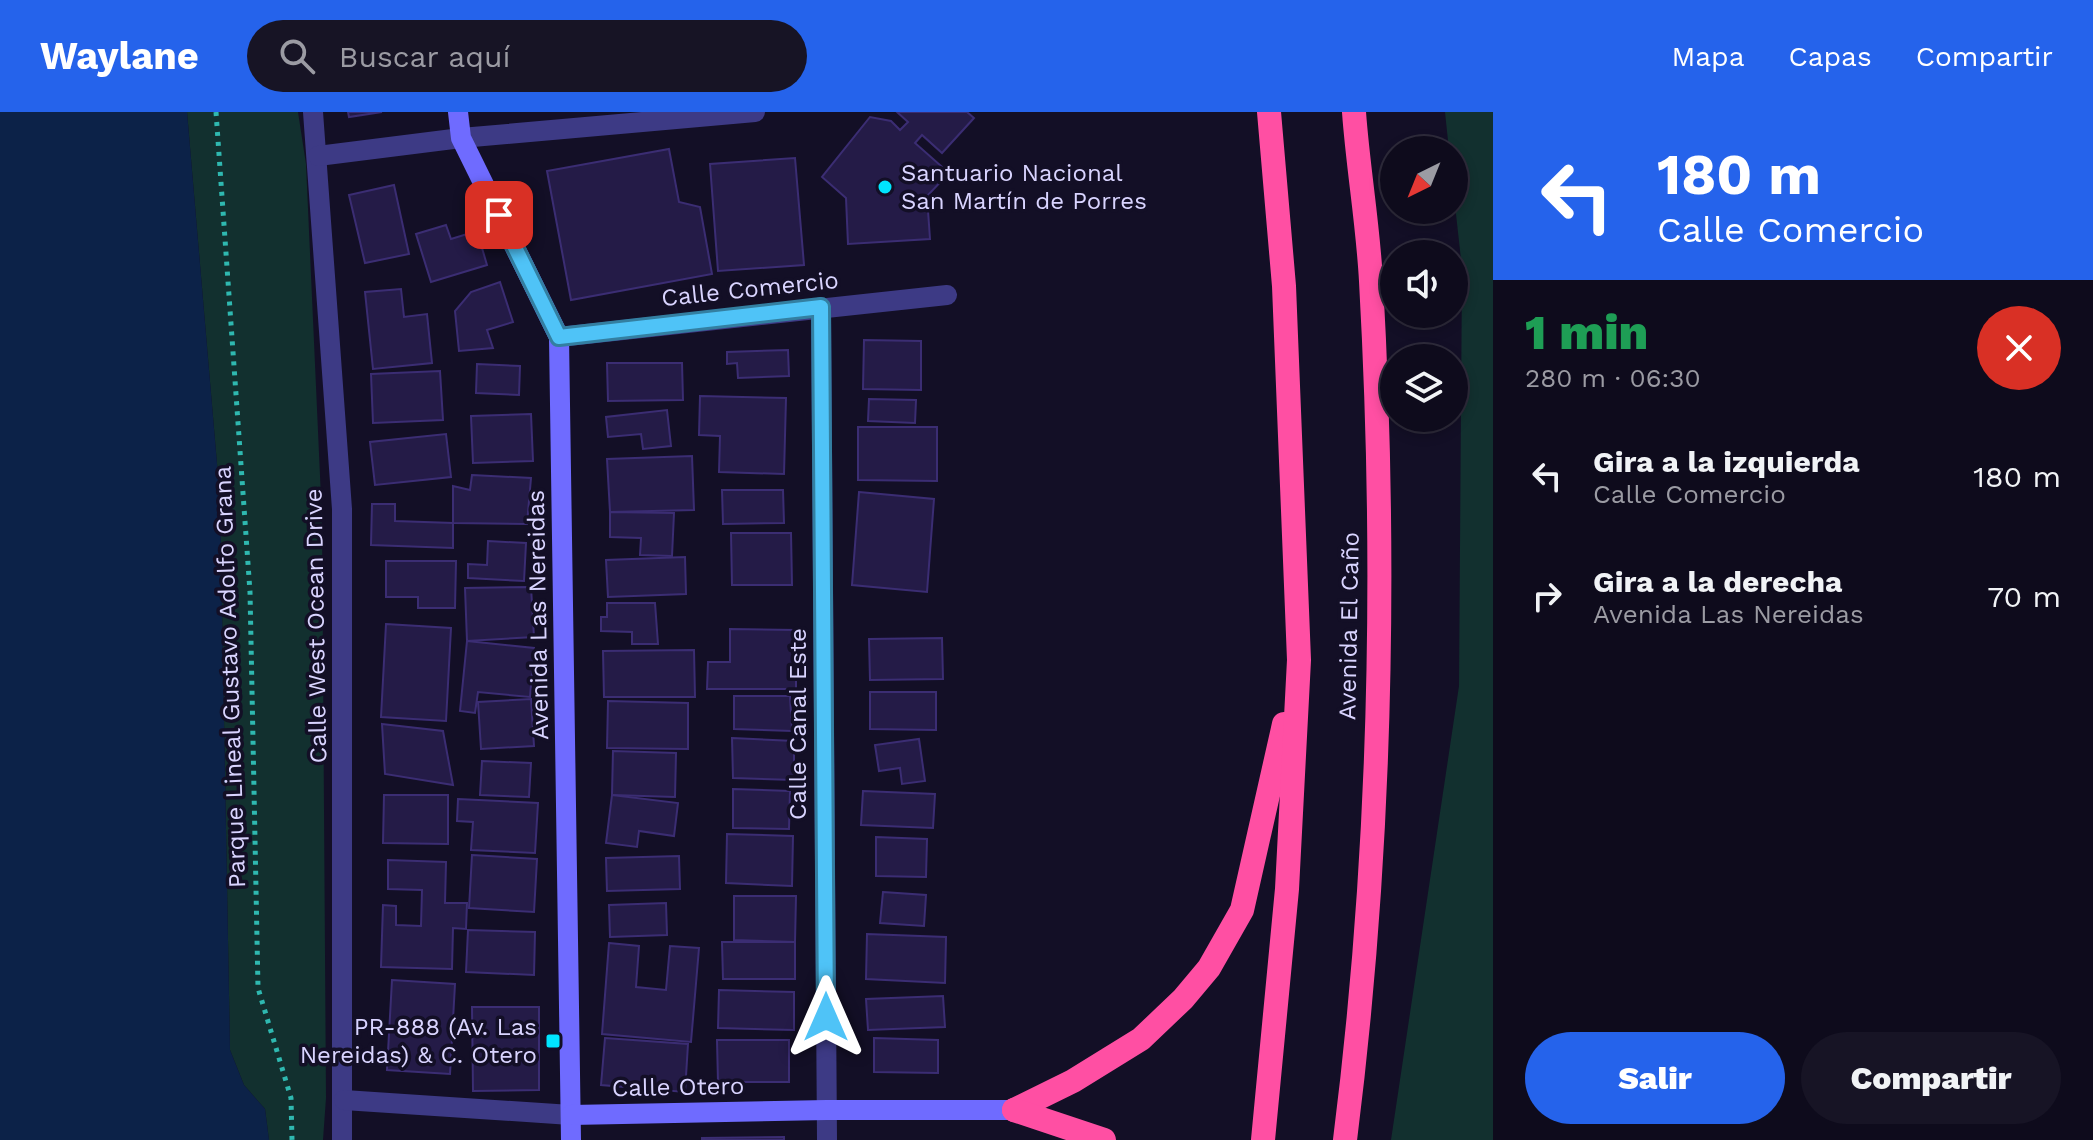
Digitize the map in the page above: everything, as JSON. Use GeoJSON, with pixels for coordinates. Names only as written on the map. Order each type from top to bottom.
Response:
{"type":"FeatureCollection","features":[{"type":"Feature","properties":{"kind":"highway","name":"Avenida El Caño"},"geometry":{"type":"LineString","coordinates":[[1263,1140],[1287,889],[1299,660],[1284,286],[1269,112]]}},
{"type":"Feature","properties":{"kind":"highway","name":"Avenida El Caño"},"geometry":{"type":"LineString","coordinates":[[1345,1140],[1369,928],[1378,647],[1378,459],[1371,277],[1354,112]]}},
{"type":"Feature","properties":{"kind":"highway"},"geometry":{"type":"LineString","coordinates":[[1014,1110],[1073,1081],[1141,1039],[1183,999],[1209,968],[1242,910],[1299,660]]}},
{"type":"Feature","properties":{"kind":"highway"},"geometry":{"type":"LineString","coordinates":[[1014,1110],[1104,1140]]}},
{"type":"Feature","properties":{"kind":"street","name":"Calle West Ocean Drive"},"geometry":{"type":"LineString","coordinates":[[313,112],[342,509],[342,1140]]}},
{"type":"Feature","properties":{"kind":"street","name":"Avenida Las Nereidas"},"geometry":{"type":"LineString","coordinates":[[458,112],[461,138],[559,337],[571,1140]]}},
{"type":"Feature","properties":{"kind":"street"},"geometry":{"type":"LineString","coordinates":[[318,156],[461,138],[755,112]]}},
{"type":"Feature","properties":{"kind":"street","name":"Calle Comercio"},"geometry":{"type":"LineString","coordinates":[[559,337],[947,295]]}},
{"type":"Feature","properties":{"kind":"street","name":"Calle Canal Este"},"geometry":{"type":"LineString","coordinates":[[821,307],[827,1140]]}},
{"type":"Feature","properties":{"kind":"street","name":"Calle Otero"},"geometry":{"type":"LineString","coordinates":[[344,1100],[571,1115],[1014,1110]]}},
{"type":"Feature","properties":{"kind":"path","name":"Parque Lineal Gustavo Adolfo Grana"},"geometry":{"type":"LineString","coordinates":[[216,112],[250,592],[258,988],[291,1098],[292,1140]]}},
{"type":"Feature","properties":{"kind":"green space"},"geometry":{"type":"Polygon","coordinates":[[[187,112],[298,112],[306,164],[322,520],[326,1098],[323,1140],[269,1140],[265,1109],[244,1085],[230,1050],[220,499],[187,112]]]}},
{"type":"Feature","properties":{"kind":"green space"},"geometry":{"type":"Polygon","coordinates":[[[1445,112],[1493,112],[1493,1140],[1391,1140],[1459,686],[1461,432],[1468,432],[1468,344],[1461,344],[1462,328],[1468,328],[1468,240],[1459,240],[1457,224],[1468,224],[1468,136],[1448,136],[1445,112]]]}},
{"type":"Feature","properties":{"kind":"water"},"geometry":{"type":"Polygon","coordinates":[[[0,112],[187,112],[220,499],[230,1050],[244,1085],[265,1109],[269,1140],[0,1140],[0,112]]]}},
{"type":"Feature","properties":{"kind":"building"},"geometry":{"type":"Polygon","coordinates":[[[348,112],[382,112],[349,117],[348,112]]]}},
{"type":"Feature","properties":{"kind":"building","name":"Santuario Nacional San Martín de Porres"},"geometry":{"type":"Polygon","coordinates":[[[897,112],[967,112],[974,118],[942,153],[922,135],[915,143],[949,173],[927,196],[930,239],[848,244],[846,198],[822,177],[870,117],[891,121],[900,130],[908,122],[897,112]]]}},
{"type":"Feature","properties":{"kind":"building"},"geometry":{"type":"Polygon","coordinates":[[[669,149],[679,202],[700,207],[712,274],[571,300],[547,171],[669,149]]]}},
{"type":"Feature","properties":{"kind":"building"},"geometry":{"type":"Polygon","coordinates":[[[795,158],[804,265],[718,271],[710,164],[795,158]]]}},
{"type":"Feature","properties":{"kind":"building"},"geometry":{"type":"Polygon","coordinates":[[[394,185],[409,254],[365,263],[349,195],[394,185]]]}},
{"type":"Feature","properties":{"kind":"building"},"geometry":{"type":"Polygon","coordinates":[[[446,225],[451,239],[477,231],[487,265],[431,282],[416,234],[446,225]]]}},
{"type":"Feature","properties":{"kind":"building"},"geometry":{"type":"Polygon","coordinates":[[[500,282],[513,322],[487,330],[493,348],[459,351],[455,311],[471,292],[500,282]]]}},
{"type":"Feature","properties":{"kind":"building"},"geometry":{"type":"Polygon","coordinates":[[[401,289],[404,317],[427,314],[432,363],[373,369],[365,292],[401,289]]]}},
{"type":"Feature","properties":{"kind":"building"},"geometry":{"type":"Polygon","coordinates":[[[864,340],[921,341],[921,390],[863,389],[864,340]]]}},
{"type":"Feature","properties":{"kind":"building"},"geometry":{"type":"Polygon","coordinates":[[[788,350],[789,376],[738,378],[737,363],[727,364],[727,352],[788,350]]]}},
{"type":"Feature","properties":{"kind":"building"},"geometry":{"type":"Polygon","coordinates":[[[607,363],[682,363],[683,400],[608,401],[607,363]]]}},
{"type":"Feature","properties":{"kind":"building"},"geometry":{"type":"Polygon","coordinates":[[[477,364],[520,366],[519,395],[476,393],[477,364]]]}},
{"type":"Feature","properties":{"kind":"building"},"geometry":{"type":"Polygon","coordinates":[[[440,371],[443,420],[373,423],[371,374],[440,371]]]}},
{"type":"Feature","properties":{"kind":"building"},"geometry":{"type":"Polygon","coordinates":[[[700,396],[786,398],[784,474],[719,472],[720,436],[699,435],[700,396]]]}},
{"type":"Feature","properties":{"kind":"building"},"geometry":{"type":"Polygon","coordinates":[[[869,399],[916,400],[915,423],[868,421],[869,399]]]}},
{"type":"Feature","properties":{"kind":"building"},"geometry":{"type":"Polygon","coordinates":[[[667,410],[671,446],[643,449],[641,434],[608,437],[606,417],[667,410]]]}},
{"type":"Feature","properties":{"kind":"building"},"geometry":{"type":"Polygon","coordinates":[[[531,414],[533,461],[473,463],[471,416],[531,414]]]}},
{"type":"Feature","properties":{"kind":"building"},"geometry":{"type":"Polygon","coordinates":[[[858,427],[937,427],[937,481],[858,480],[858,427]]]}},
{"type":"Feature","properties":{"kind":"building"},"geometry":{"type":"Polygon","coordinates":[[[446,434],[451,477],[375,485],[370,442],[446,434]]]}},
{"type":"Feature","properties":{"kind":"building"},"geometry":{"type":"Polygon","coordinates":[[[692,456],[694,510],[610,512],[607,459],[692,456]]]}},
{"type":"Feature","properties":{"kind":"building"},"geometry":{"type":"Polygon","coordinates":[[[472,475],[531,478],[527,524],[453,523],[453,486],[470,490],[472,475]]]}},
{"type":"Feature","properties":{"kind":"building"},"geometry":{"type":"Polygon","coordinates":[[[722,490],[783,490],[784,523],[723,524],[722,490]]]}},
{"type":"Feature","properties":{"kind":"building"},"geometry":{"type":"Polygon","coordinates":[[[859,492],[934,499],[927,592],[852,585],[859,492]]]}},
{"type":"Feature","properties":{"kind":"building"},"geometry":{"type":"Polygon","coordinates":[[[372,504],[395,504],[395,521],[453,523],[453,548],[371,545],[372,504]]]}},
{"type":"Feature","properties":{"kind":"building"},"geometry":{"type":"Polygon","coordinates":[[[610,512],[674,513],[672,556],[640,555],[641,538],[610,537],[610,512]]]}},
{"type":"Feature","properties":{"kind":"building"},"geometry":{"type":"Polygon","coordinates":[[[731,533],[791,533],[792,585],[732,585],[731,533]]]}},
{"type":"Feature","properties":{"kind":"building"},"geometry":{"type":"Polygon","coordinates":[[[488,541],[526,543],[524,581],[468,578],[468,564],[487,565],[488,541]]]}},
{"type":"Feature","properties":{"kind":"building"},"geometry":{"type":"Polygon","coordinates":[[[685,557],[686,594],[608,597],[606,560],[685,557]]]}},
{"type":"Feature","properties":{"kind":"building"},"geometry":{"type":"Polygon","coordinates":[[[386,561],[456,561],[455,608],[418,608],[418,597],[386,597],[386,561]]]}},
{"type":"Feature","properties":{"kind":"building"},"geometry":{"type":"Polygon","coordinates":[[[531,587],[534,637],[467,641],[465,588],[531,587]]]}},
{"type":"Feature","properties":{"kind":"building"},"geometry":{"type":"Polygon","coordinates":[[[607,603],[655,603],[658,644],[632,644],[632,632],[601,631],[601,617],[607,617],[607,603]]]}},
{"type":"Feature","properties":{"kind":"building"},"geometry":{"type":"Polygon","coordinates":[[[386,624],[451,628],[446,721],[381,717],[386,624]]]}},
{"type":"Feature","properties":{"kind":"building"},"geometry":{"type":"Polygon","coordinates":[[[730,629],[796,630],[796,689],[707,689],[708,662],[730,662],[730,629]]]}},
{"type":"Feature","properties":{"kind":"building"},"geometry":{"type":"Polygon","coordinates":[[[942,638],[943,679],[870,680],[869,639],[942,638]]]}},
{"type":"Feature","properties":{"kind":"building"},"geometry":{"type":"Polygon","coordinates":[[[467,641],[534,648],[530,697],[478,692],[475,713],[460,711],[467,641]]]}},
{"type":"Feature","properties":{"kind":"building"},"geometry":{"type":"Polygon","coordinates":[[[694,650],[695,697],[604,697],[603,651],[694,650]]]}},
{"type":"Feature","properties":{"kind":"building"},"geometry":{"type":"Polygon","coordinates":[[[870,692],[936,692],[936,730],[870,729],[870,692]]]}},
{"type":"Feature","properties":{"kind":"building"},"geometry":{"type":"Polygon","coordinates":[[[734,696],[790,696],[792,731],[734,729],[734,696]]]}},
{"type":"Feature","properties":{"kind":"building"},"geometry":{"type":"Polygon","coordinates":[[[531,699],[534,746],[481,749],[478,702],[531,699]]]}},
{"type":"Feature","properties":{"kind":"building"},"geometry":{"type":"Polygon","coordinates":[[[608,701],[688,703],[688,749],[607,748],[608,701]]]}},
{"type":"Feature","properties":{"kind":"building"},"geometry":{"type":"Polygon","coordinates":[[[382,724],[443,731],[453,785],[385,774],[382,724]]]}},
{"type":"Feature","properties":{"kind":"building"},"geometry":{"type":"Polygon","coordinates":[[[732,738],[794,741],[794,780],[733,778],[732,738]]]}},
{"type":"Feature","properties":{"kind":"building"},"geometry":{"type":"Polygon","coordinates":[[[919,739],[925,781],[902,784],[900,768],[879,771],[875,745],[919,739]]]}},
{"type":"Feature","properties":{"kind":"building"},"geometry":{"type":"Polygon","coordinates":[[[613,751],[676,753],[675,797],[612,795],[613,751]]]}},
{"type":"Feature","properties":{"kind":"building"},"geometry":{"type":"Polygon","coordinates":[[[482,761],[531,763],[529,797],[480,795],[482,761]]]}},
{"type":"Feature","properties":{"kind":"building"},"geometry":{"type":"Polygon","coordinates":[[[733,789],[790,791],[789,829],[733,828],[733,789]]]}},
{"type":"Feature","properties":{"kind":"building"},"geometry":{"type":"Polygon","coordinates":[[[863,791],[935,794],[933,828],[861,825],[863,791]]]}},
{"type":"Feature","properties":{"kind":"building"},"geometry":{"type":"Polygon","coordinates":[[[384,795],[448,795],[448,844],[383,843],[384,795]]]}},
{"type":"Feature","properties":{"kind":"building"},"geometry":{"type":"Polygon","coordinates":[[[612,795],[678,803],[674,836],[639,831],[637,847],[606,843],[612,795]]]}},
{"type":"Feature","properties":{"kind":"building"},"geometry":{"type":"Polygon","coordinates":[[[458,799],[538,803],[535,853],[471,850],[473,822],[457,821],[458,799]]]}},
{"type":"Feature","properties":{"kind":"building"},"geometry":{"type":"Polygon","coordinates":[[[727,834],[793,836],[792,886],[726,883],[727,834]]]}},
{"type":"Feature","properties":{"kind":"building"},"geometry":{"type":"Polygon","coordinates":[[[876,837],[927,839],[926,877],[876,876],[876,837]]]}},
{"type":"Feature","properties":{"kind":"building"},"geometry":{"type":"Polygon","coordinates":[[[472,855],[537,859],[534,912],[469,908],[472,855]]]}},
{"type":"Feature","properties":{"kind":"building"},"geometry":{"type":"Polygon","coordinates":[[[679,856],[680,889],[607,891],[606,858],[679,856]]]}},
{"type":"Feature","properties":{"kind":"building"},"geometry":{"type":"Polygon","coordinates":[[[388,860],[446,862],[445,903],[467,903],[466,929],[453,928],[452,969],[381,967],[383,905],[396,906],[396,925],[421,926],[422,890],[388,889],[388,860]]]}},
{"type":"Feature","properties":{"kind":"building"},"geometry":{"type":"Polygon","coordinates":[[[883,892],[926,895],[924,926],[880,923],[883,892]]]}},
{"type":"Feature","properties":{"kind":"building"},"geometry":{"type":"Polygon","coordinates":[[[734,896],[796,896],[795,942],[734,940],[734,896]]]}},
{"type":"Feature","properties":{"kind":"building"},"geometry":{"type":"Polygon","coordinates":[[[666,903],[667,935],[610,937],[609,905],[666,903]]]}},
{"type":"Feature","properties":{"kind":"building"},"geometry":{"type":"Polygon","coordinates":[[[468,930],[535,932],[534,975],[466,972],[468,930]]]}},
{"type":"Feature","properties":{"kind":"building"},"geometry":{"type":"Polygon","coordinates":[[[867,934],[946,937],[945,983],[866,979],[867,934]]]}},
{"type":"Feature","properties":{"kind":"building"},"geometry":{"type":"Polygon","coordinates":[[[722,942],[795,942],[795,979],[723,979],[722,942]]]}},
{"type":"Feature","properties":{"kind":"building"},"geometry":{"type":"Polygon","coordinates":[[[609,943],[639,946],[636,987],[666,990],[670,946],[699,948],[691,1042],[602,1034],[609,943]]]}},
{"type":"Feature","properties":{"kind":"building"},"geometry":{"type":"Polygon","coordinates":[[[392,980],[455,984],[450,1074],[387,1070],[392,980]]]}},
{"type":"Feature","properties":{"kind":"building"},"geometry":{"type":"Polygon","coordinates":[[[719,990],[794,992],[794,1030],[718,1028],[719,990]]]}},
{"type":"Feature","properties":{"kind":"building"},"geometry":{"type":"Polygon","coordinates":[[[943,996],[945,1027],[868,1030],[866,999],[943,996]]]}},
{"type":"Feature","properties":{"kind":"building"},"geometry":{"type":"Polygon","coordinates":[[[472,1007],[539,1007],[539,1090],[473,1091],[472,1007]]]}},
{"type":"Feature","properties":{"kind":"building"},"geometry":{"type":"Polygon","coordinates":[[[605,1038],[688,1044],[685,1092],[601,1085],[605,1038]]]}},
{"type":"Feature","properties":{"kind":"building"},"geometry":{"type":"Polygon","coordinates":[[[874,1038],[938,1040],[938,1073],[874,1072],[874,1038]]]}},
{"type":"Feature","properties":{"kind":"building"},"geometry":{"type":"Polygon","coordinates":[[[717,1040],[789,1040],[789,1082],[718,1082],[717,1040]]]}},
{"type":"Feature","properties":{"kind":"building"},"geometry":{"type":"Polygon","coordinates":[[[784,1137],[784,1140],[702,1140],[702,1138],[784,1137]]]}},
{"type":"Feature","properties":{"kind":"place","name":"Santuario Nacional San Martín de Porres"},"geometry":{"type":"Point","coordinates":[885,187]}},
{"type":"Feature","properties":{"kind":"place","name":"PR-888 (Av. Las Nereidas) & C. Otero"},"geometry":{"type":"Point","coordinates":[553,1041]}},
{"type":"Feature","properties":{"kind":"route"},"geometry":{"type":"LineString","coordinates":[[499,215],[559,337],[821,307],[826,1017]]}}]}
